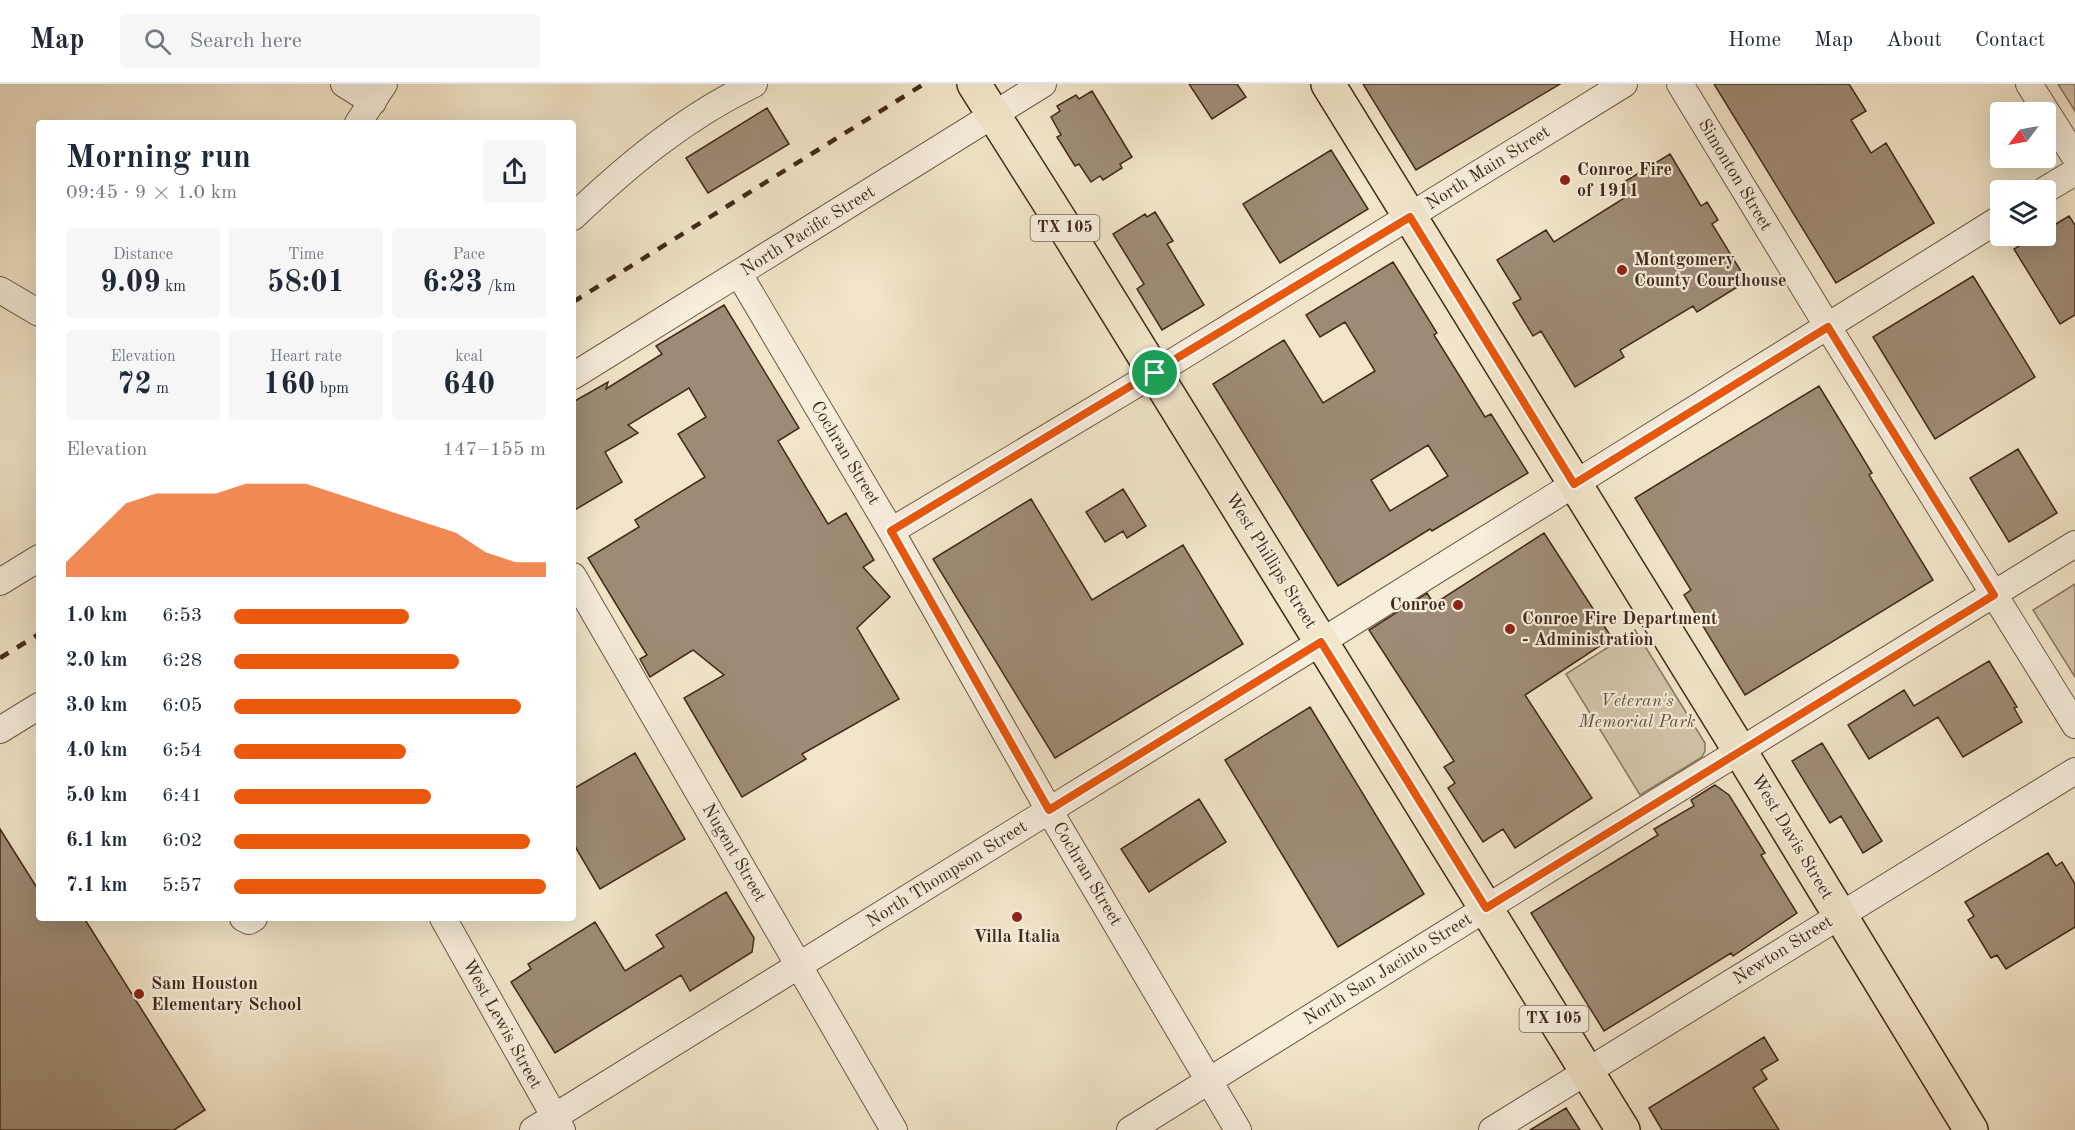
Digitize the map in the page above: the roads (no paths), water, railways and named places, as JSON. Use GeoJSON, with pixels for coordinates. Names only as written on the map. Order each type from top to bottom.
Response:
{"type":"FeatureCollection","features":[{"type":"Feature","properties":{"kind":"main road","name":"West Phillips Street"},"geometry":{"type":"LineString","coordinates":[[974,84],[1623,1130]]}},
{"type":"Feature","properties":{"kind":"main road","name":"West Davis Street"},"geometry":{"type":"LineString","coordinates":[[1328,84],[1971,1130]]}},
{"type":"Feature","properties":{"kind":"street"},"geometry":{"type":"LineString","coordinates":[[344,84],[372,103]]}},
{"type":"Feature","properties":{"kind":"street"},"geometry":{"type":"LineString","coordinates":[[576,214],[623,170],[665,137],[722,99],[754,84]]}},
{"type":"Feature","properties":{"kind":"street","name":"North Pacific Street"},"geometry":{"type":"LineString","coordinates":[[576,374],[1043,84]]}},
{"type":"Feature","properties":{"kind":"street","name":"North Main Street"},"geometry":{"type":"LineString","coordinates":[[891,531],[1155,373],[1624,84]]}},
{"type":"Feature","properties":{"kind":"street","name":"Simonton Street"},"geometry":{"type":"LineString","coordinates":[[1680,84],[2075,725]]}},
{"type":"Feature","properties":{"kind":"street"},"geometry":{"type":"LineString","coordinates":[[2029,84],[2075,157]]}},
{"type":"Feature","properties":{"kind":"street"},"geometry":{"type":"LineString","coordinates":[[2056,183],[2075,172]]}},
{"type":"Feature","properties":{"kind":"street","name":"North Thompson Street"},"geometry":{"type":"LineString","coordinates":[[550,1126],[1049,810],[1990,225]]}},
{"type":"Feature","properties":{"kind":"street","name":"Cochran Street"},"geometry":{"type":"LineString","coordinates":[[740,274],[891,531],[1049,810],[1238,1130]]}},
{"type":"Feature","properties":{"kind":"street"},"geometry":{"type":"LineString","coordinates":[[0,290],[36,312]]}},
{"type":"Feature","properties":{"kind":"street","name":"North San Jacinto Street"},"geometry":{"type":"LineString","coordinates":[[1130,1130],[2075,544]]}},
{"type":"Feature","properties":{"kind":"street"},"geometry":{"type":"LineString","coordinates":[[0,582],[36,560]]}},
{"type":"Feature","properties":{"kind":"street","name":"Nugent Street"},"geometry":{"type":"LineString","coordinates":[[576,581],[894,1130]]}},
{"type":"Feature","properties":{"kind":"street"},"geometry":{"type":"LineString","coordinates":[[0,730],[36,708]]}},
{"type":"Feature","properties":{"kind":"street","name":"Newton Street"},"geometry":{"type":"LineString","coordinates":[[1492,1130],[2075,771]]}},
{"type":"Feature","properties":{"kind":"street","name":"West Lewis Street"},"geometry":{"type":"LineString","coordinates":[[445,921],[550,1126]]}},
{"type":"Feature","properties":{"kind":"railway"},"geometry":{"type":"LineString","coordinates":[[576,300],[924,84]]}},
{"type":"Feature","properties":{"kind":"railway"},"geometry":{"type":"LineString","coordinates":[[0,658],[36,636]]}},
{"type":"Feature","properties":{"kind":"place","name":"Conroe Fire of 1911"},"geometry":{"type":"Point","coordinates":[1565,180]}},
{"type":"Feature","properties":{"kind":"place","name":"Montgomery County Courthouse"},"geometry":{"type":"Point","coordinates":[1622,270]}},
{"type":"Feature","properties":{"kind":"place","name":"Conroe"},"geometry":{"type":"Point","coordinates":[1458,605]}},
{"type":"Feature","properties":{"kind":"place","name":"Conroe Fire Department - Administration"},"geometry":{"type":"Point","coordinates":[1510,629]}},
{"type":"Feature","properties":{"kind":"place","name":"Villa Italia"},"geometry":{"type":"Point","coordinates":[1017,917]}},
{"type":"Feature","properties":{"kind":"place","name":"Sam Houston Elementary School"},"geometry":{"type":"Point","coordinates":[139,994]}},
{"type":"Feature","properties":{"kind":"park label","name":"Veteran's Memorial Park"},"geometry":{"type":"Point","coordinates":[1637,711]}}]}
